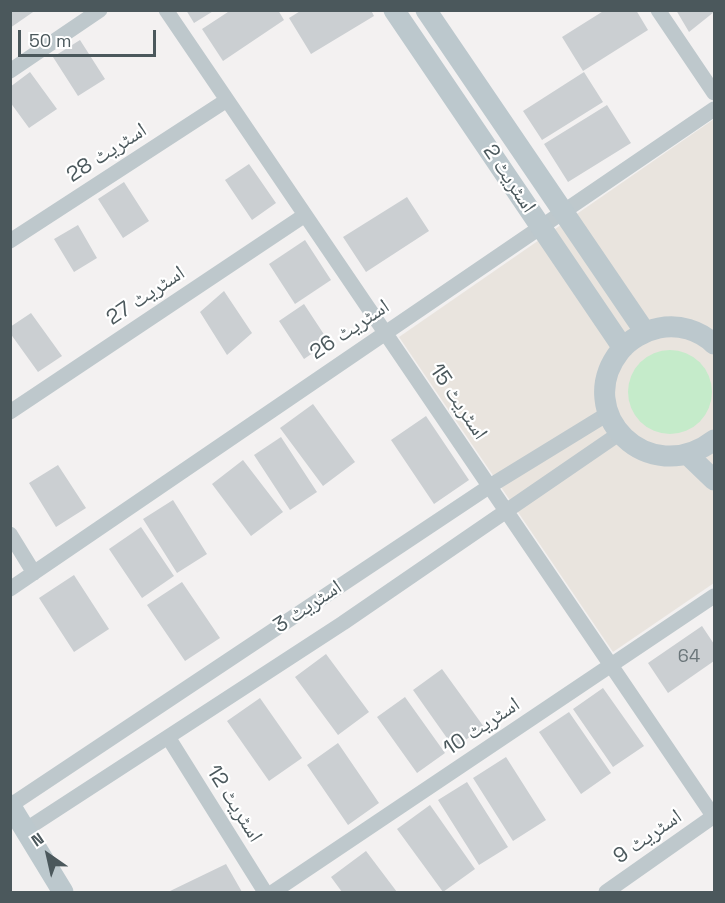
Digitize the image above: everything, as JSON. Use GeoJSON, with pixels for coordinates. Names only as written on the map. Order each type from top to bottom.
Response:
{"type":"FeatureCollection","features":[{"type":"Feature","properties":{"kind":"main road","name":"اسٹریٹ 2"},"geometry":{"type":"LineString","coordinates":[[394,10],[623,348]]}},
{"type":"Feature","properties":{"kind":"main road","name":"اسٹریٹ 2"},"geometry":{"type":"LineString","coordinates":[[426,10],[645,332]]}},
{"type":"Feature","properties":{"kind":"main road"},"geometry":{"type":"LineString","coordinates":[[714,344],[699,333],[678,327],[645,332],[623,348],[612,364],[606,383],[609,413],[620,433],[634,446],[651,454],[669,457],[697,452],[714,440]]}},
{"type":"Feature","properties":{"kind":"main road"},"geometry":{"type":"LineString","coordinates":[[687,455],[714,480]]}},
{"type":"Feature","properties":{"kind":"main road"},"geometry":{"type":"LineString","coordinates":[[11,805],[63,892]]}},
{"type":"Feature","properties":{"kind":"street","name":"اسٹریٹ 15"},"geometry":{"type":"LineString","coordinates":[[166,10],[714,817]]}},
{"type":"Feature","properties":{"kind":"street"},"geometry":{"type":"LineString","coordinates":[[658,10],[714,93]]}},
{"type":"Feature","properties":{"kind":"street"},"geometry":{"type":"LineString","coordinates":[[10,71],[95,12]]}},
{"type":"Feature","properties":{"kind":"street","name":"اسٹریٹ 28"},"geometry":{"type":"LineString","coordinates":[[10,241],[227,100]]}},
{"type":"Feature","properties":{"kind":"street","name":"اسٹریٹ 26"},"geometry":{"type":"LineString","coordinates":[[10,589],[714,109]]}},
{"type":"Feature","properties":{"kind":"street","name":"اسٹریٹ 27"},"geometry":{"type":"LineString","coordinates":[[10,412],[305,214]]}},
{"type":"Feature","properties":{"kind":"street","name":"اسٹریٹ 3"},"geometry":{"type":"LineString","coordinates":[[11,805],[490,486],[609,413]]}},
{"type":"Feature","properties":{"kind":"street","name":"اسٹریٹ 3"},"geometry":{"type":"LineString","coordinates":[[25,830],[343,623],[620,433]]}},
{"type":"Feature","properties":{"kind":"street"},"geometry":{"type":"LineString","coordinates":[[10,534],[34,573]]}},
{"type":"Feature","properties":{"kind":"street","name":"اسٹریٹ 10"},"geometry":{"type":"LineString","coordinates":[[273,892],[714,596]]}},
{"type":"Feature","properties":{"kind":"street","name":"اسٹریٹ 12"},"geometry":{"type":"LineString","coordinates":[[168,737],[265,892]]}},
{"type":"Feature","properties":{"kind":"street","name":"اسٹریٹ 9"},"geometry":{"type":"LineString","coordinates":[[606,892],[714,817]]}},
{"type":"Feature","properties":{"kind":"shaded area"},"geometry":{"type":"Polygon","coordinates":[[[714,119],[714,583],[613,652],[399,337],[714,119]]]}},
{"type":"Feature","properties":{"kind":"green space"},"geometry":{"type":"Polygon","coordinates":[[[670,350],[686,353],[700,362],[709,376],[712,392],[709,408],[700,422],[686,431],[670,434],[654,431],[640,422],[631,408],[628,392],[631,376],[640,362],[654,353],[670,350]]]}},
{"type":"Feature","properties":{"kind":"building"},"geometry":{"type":"Polygon","coordinates":[[[10,10],[36,10],[10,28],[10,10]]]}},
{"type":"Feature","properties":{"kind":"building"},"geometry":{"type":"Polygon","coordinates":[[[186,10],[215,10],[194,23],[186,10]]]}},
{"type":"Feature","properties":{"kind":"building"},"geometry":{"type":"Polygon","coordinates":[[[231,10],[278,10],[284,20],[223,61],[202,29],[231,10]]]}},
{"type":"Feature","properties":{"kind":"building"},"geometry":{"type":"Polygon","coordinates":[[[302,10],[371,10],[374,16],[311,54],[289,18],[302,10]]]}},
{"type":"Feature","properties":{"kind":"building"},"geometry":{"type":"Polygon","coordinates":[[[605,10],[636,10],[648,30],[583,71],[562,37],[605,10]]]}},
{"type":"Feature","properties":{"kind":"building"},"geometry":{"type":"Polygon","coordinates":[[[676,10],[714,10],[714,12],[689,32],[676,10]]]}},
{"type":"Feature","properties":{"kind":"building"},"geometry":{"type":"Polygon","coordinates":[[[80,40],[105,79],[78,96],[53,57],[80,40]]]}},
{"type":"Feature","properties":{"kind":"building"},"geometry":{"type":"Polygon","coordinates":[[[30,72],[57,109],[29,128],[10,102],[10,87],[30,72]]]}},
{"type":"Feature","properties":{"kind":"building"},"geometry":{"type":"Polygon","coordinates":[[[584,72],[603,102],[542,140],[523,111],[584,72]]]}},
{"type":"Feature","properties":{"kind":"building"},"geometry":{"type":"Polygon","coordinates":[[[607,105],[631,143],[568,182],[544,144],[607,105]]]}},
{"type":"Feature","properties":{"kind":"building"},"geometry":{"type":"Polygon","coordinates":[[[249,164],[276,203],[252,220],[225,180],[249,164]]]}},
{"type":"Feature","properties":{"kind":"building"},"geometry":{"type":"Polygon","coordinates":[[[124,182],[149,221],[123,238],[98,199],[124,182]]]}},
{"type":"Feature","properties":{"kind":"building"},"geometry":{"type":"Polygon","coordinates":[[[407,197],[429,231],[366,272],[343,237],[407,197]]]}},
{"type":"Feature","properties":{"kind":"building"},"geometry":{"type":"Polygon","coordinates":[[[78,225],[97,258],[74,272],[54,239],[78,225]]]}},
{"type":"Feature","properties":{"kind":"building"},"geometry":{"type":"Polygon","coordinates":[[[305,240],[331,280],[295,304],[269,264],[305,240]]]}},
{"type":"Feature","properties":{"kind":"building"},"geometry":{"type":"Polygon","coordinates":[[[224,291],[252,333],[227,355],[200,312],[224,291]]]}},
{"type":"Feature","properties":{"kind":"building"},"geometry":{"type":"Polygon","coordinates":[[[304,304],[329,342],[304,359],[279,321],[304,304]]]}},
{"type":"Feature","properties":{"kind":"building"},"geometry":{"type":"Polygon","coordinates":[[[31,313],[62,356],[38,372],[10,333],[10,327],[31,313]]]}},
{"type":"Feature","properties":{"kind":"building"},"geometry":{"type":"Polygon","coordinates":[[[313,404],[355,462],[323,486],[280,428],[313,404]]]}},
{"type":"Feature","properties":{"kind":"building"},"geometry":{"type":"Polygon","coordinates":[[[426,416],[469,480],[434,504],[391,440],[426,416]]]}},
{"type":"Feature","properties":{"kind":"building"},"geometry":{"type":"Polygon","coordinates":[[[281,437],[317,492],[290,510],[254,455],[281,437]]]}},
{"type":"Feature","properties":{"kind":"building"},"geometry":{"type":"Polygon","coordinates":[[[243,460],[283,512],[251,536],[212,484],[243,460]]]}},
{"type":"Feature","properties":{"kind":"building"},"geometry":{"type":"Polygon","coordinates":[[[58,465],[86,508],[56,527],[29,483],[58,465]]]}},
{"type":"Feature","properties":{"kind":"building"},"geometry":{"type":"Polygon","coordinates":[[[173,500],[207,554],[177,573],[143,519],[173,500]]]}},
{"type":"Feature","properties":{"kind":"building"},"geometry":{"type":"Polygon","coordinates":[[[141,527],[174,576],[142,598],[109,549],[141,527]]]}},
{"type":"Feature","properties":{"kind":"building"},"geometry":{"type":"Polygon","coordinates":[[[74,575],[109,629],[74,652],[39,598],[74,575]]]}},
{"type":"Feature","properties":{"kind":"building"},"geometry":{"type":"Polygon","coordinates":[[[182,582],[220,638],[185,661],[147,605],[182,582]]]}},
{"type":"Feature","properties":{"kind":"building"},"geometry":{"type":"Polygon","coordinates":[[[702,626],[714,644],[714,661],[668,693],[648,663],[702,626]]]}},
{"type":"Feature","properties":{"kind":"building"},"geometry":{"type":"Polygon","coordinates":[[[326,654],[369,712],[338,735],[295,677],[326,654]]]}},
{"type":"Feature","properties":{"kind":"building"},"geometry":{"type":"Polygon","coordinates":[[[442,669],[484,727],[454,748],[413,690],[442,669]]]}},
{"type":"Feature","properties":{"kind":"building"},"geometry":{"type":"Polygon","coordinates":[[[603,688],[644,746],[613,767],[573,709],[603,688]]]}},
{"type":"Feature","properties":{"kind":"building"},"geometry":{"type":"Polygon","coordinates":[[[405,697],[445,753],[417,773],[377,717],[405,697]]]}},
{"type":"Feature","properties":{"kind":"building"},"geometry":{"type":"Polygon","coordinates":[[[260,698],[302,758],[269,781],[227,721],[260,698]]]}},
{"type":"Feature","properties":{"kind":"building"},"geometry":{"type":"Polygon","coordinates":[[[569,712],[611,773],[581,794],[539,732],[569,712]]]}},
{"type":"Feature","properties":{"kind":"building"},"geometry":{"type":"Polygon","coordinates":[[[338,743],[379,803],[348,825],[307,765],[338,743]]]}},
{"type":"Feature","properties":{"kind":"building"},"geometry":{"type":"Polygon","coordinates":[[[506,757],[546,820],[513,841],[473,778],[506,757]]]}},
{"type":"Feature","properties":{"kind":"building"},"geometry":{"type":"Polygon","coordinates":[[[467,782],[508,847],[479,865],[438,800],[467,782]]]}},
{"type":"Feature","properties":{"kind":"building"},"geometry":{"type":"Polygon","coordinates":[[[430,805],[475,869],[443,892],[397,829],[430,805]]]}},
{"type":"Feature","properties":{"kind":"building"},"geometry":{"type":"Polygon","coordinates":[[[366,851],[397,892],[342,892],[331,877],[366,851]]]}},
{"type":"Feature","properties":{"kind":"building"},"geometry":{"type":"Polygon","coordinates":[[[226,864],[242,892],[168,892],[226,864]]]}}]}
